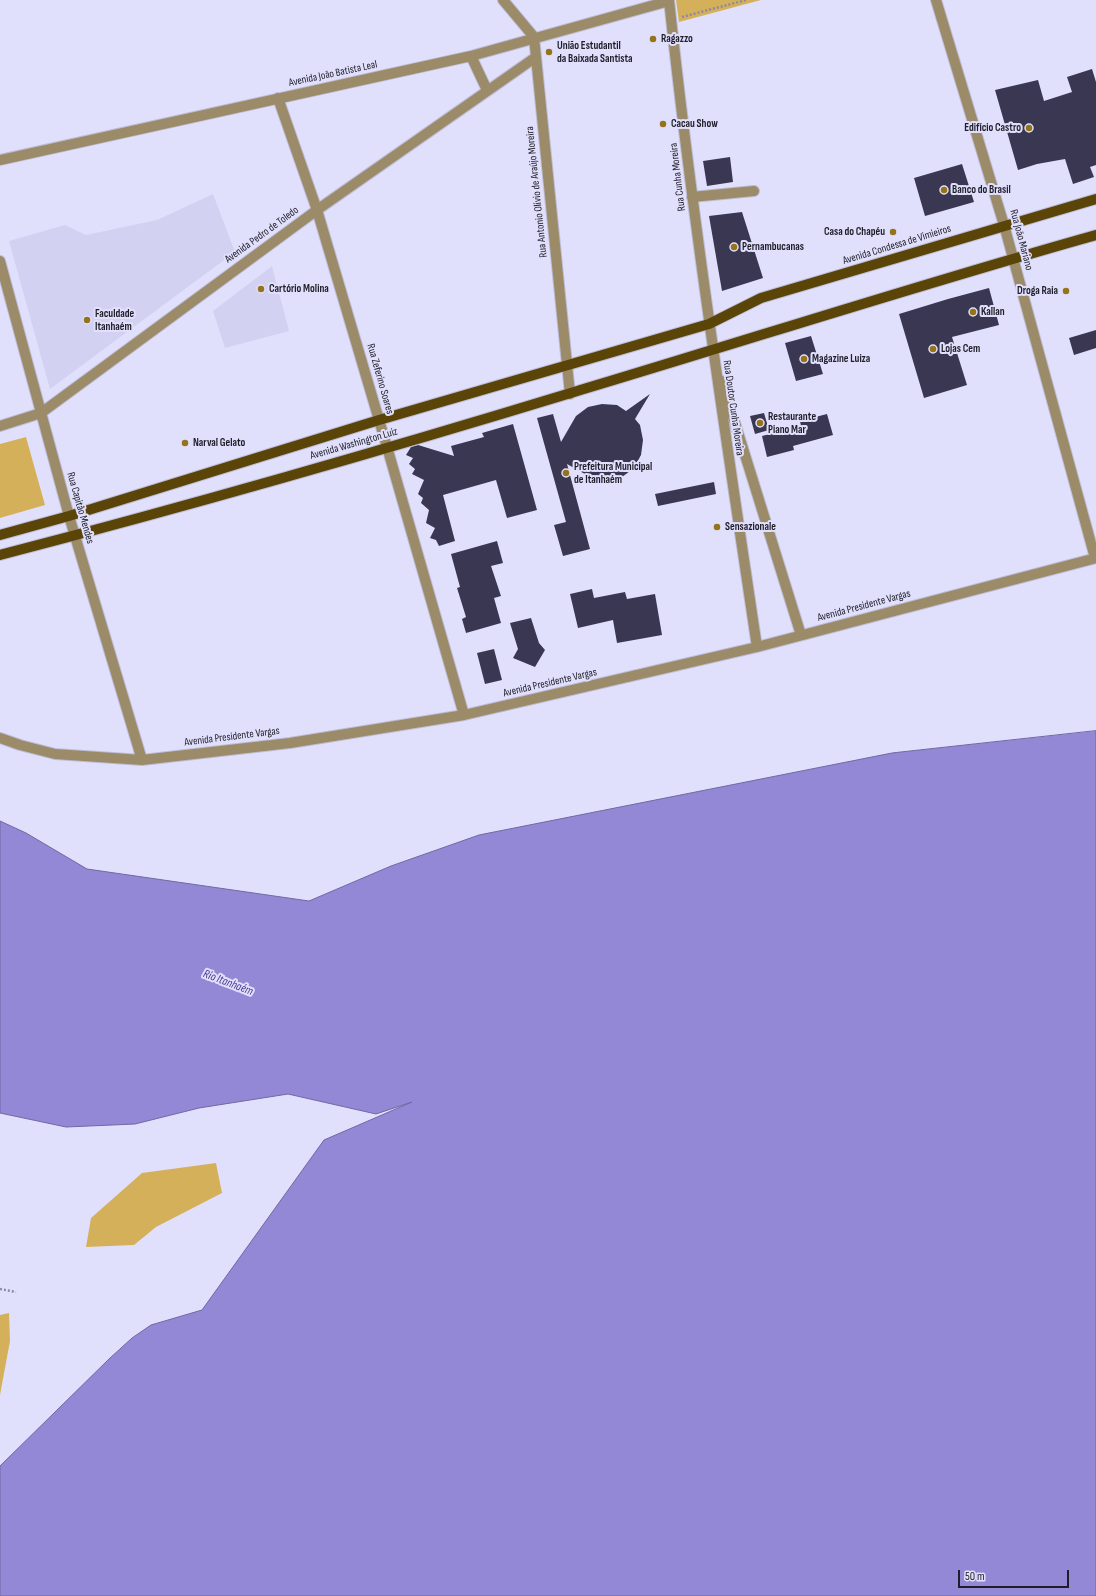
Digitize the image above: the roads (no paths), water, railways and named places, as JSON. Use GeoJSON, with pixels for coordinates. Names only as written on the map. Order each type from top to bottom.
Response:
{"type":"FeatureCollection","features":[{"type":"Feature","properties":{"kind":"main road","name":"Avenida Condessa de Vimieiros"},"geometry":{"type":"LineString","coordinates":[[709,324],[761,298],[1096,199]]}},
{"type":"Feature","properties":{"kind":"main road"},"geometry":{"type":"LineString","coordinates":[[713,350],[1096,234]]}},
{"type":"Feature","properties":{"kind":"main road","name":"Avenida Washington Luiz"},"geometry":{"type":"LineString","coordinates":[[0,535],[69,516],[379,420],[709,324]]}},
{"type":"Feature","properties":{"kind":"main road","name":"Avenida Washington Luiz"},"geometry":{"type":"LineString","coordinates":[[0,555],[387,448],[713,350]]}},
{"type":"Feature","properties":{"kind":"street"},"geometry":{"type":"LineString","coordinates":[[503,0],[534,37]]}},
{"type":"Feature","properties":{"kind":"street","name":"Avenida João Batista Leal"},"geometry":{"type":"LineString","coordinates":[[0,160],[471,56],[669,0]]}},
{"type":"Feature","properties":{"kind":"street","name":"Rua Cunha Moreira"},"geometry":{"type":"LineString","coordinates":[[669,0],[692,197],[713,350]]}},
{"type":"Feature","properties":{"kind":"street","name":"Rua João Mariano"},"geometry":{"type":"LineString","coordinates":[[936,0],[1004,225],[1095,558]]}},
{"type":"Feature","properties":{"kind":"street","name":"Rua Antonio Olívio de Araújo Moreira"},"geometry":{"type":"LineString","coordinates":[[534,37],[570,394]]}},
{"type":"Feature","properties":{"kind":"street"},"geometry":{"type":"LineString","coordinates":[[471,56],[487,90]]}},
{"type":"Feature","properties":{"kind":"street","name":"Avenida Pedro de Toledo"},"geometry":{"type":"LineString","coordinates":[[0,426],[41,413],[317,210],[536,57]]}},
{"type":"Feature","properties":{"kind":"street","name":"Rua Zeferino Soares"},"geometry":{"type":"LineString","coordinates":[[278,98],[317,210],[464,715]]}},
{"type":"Feature","properties":{"kind":"street"},"geometry":{"type":"LineString","coordinates":[[692,197],[754,191]]}},
{"type":"Feature","properties":{"kind":"street","name":"Rua Capitão Mendes"},"geometry":{"type":"LineString","coordinates":[[0,261],[69,516],[142,760]]}},
{"type":"Feature","properties":{"kind":"street","name":"Rua Doutor Cunha Moreira"},"geometry":{"type":"LineString","coordinates":[[713,350],[801,635]]}},
{"type":"Feature","properties":{"kind":"street","name":"Rua Doutor Cunha Moreira"},"geometry":{"type":"LineString","coordinates":[[713,350],[757,647]]}},
{"type":"Feature","properties":{"kind":"street","name":"Avenida Presidente Vargas"},"geometry":{"type":"LineString","coordinates":[[0,738],[55,754],[142,760],[290,743],[464,715],[757,647],[1095,558]]}},
{"type":"Feature","properties":{"kind":"water","name":"Rio Itanhaém"},"geometry":{"type":"Polygon","coordinates":[[[1096,731],[1096,1596],[0,1596],[0,1466],[132,1338],[151,1325],[202,1310],[324,1140],[412,1102],[376,1114],[288,1094],[199,1108],[135,1124],[66,1127],[0,1113],[0,821],[26,833],[87,869],[309,901],[391,866],[479,835],[892,753],[1096,731]]]}},
{"type":"Feature","properties":{"kind":"place","name":"Ragazzo"},"geometry":{"type":"Point","coordinates":[653,39]}},
{"type":"Feature","properties":{"kind":"place","name":"União Estudantil da Baixada Santista"},"geometry":{"type":"Point","coordinates":[549,52]}},
{"type":"Feature","properties":{"kind":"place","name":"Cacau Show"},"geometry":{"type":"Point","coordinates":[663,124]}},
{"type":"Feature","properties":{"kind":"place","name":"Edifício Castro"},"geometry":{"type":"Point","coordinates":[1029,128]}},
{"type":"Feature","properties":{"kind":"place","name":"Banco do Brasil"},"geometry":{"type":"Point","coordinates":[944,190]}},
{"type":"Feature","properties":{"kind":"place","name":"Casa do Chapéu"},"geometry":{"type":"Point","coordinates":[893,232]}},
{"type":"Feature","properties":{"kind":"place","name":"Pernambucanas"},"geometry":{"type":"Point","coordinates":[734,247]}},
{"type":"Feature","properties":{"kind":"place","name":"Cartório Molina"},"geometry":{"type":"Point","coordinates":[261,289]}},
{"type":"Feature","properties":{"kind":"place","name":"Droga Raia"},"geometry":{"type":"Point","coordinates":[1066,291]}},
{"type":"Feature","properties":{"kind":"place","name":"Kallan"},"geometry":{"type":"Point","coordinates":[973,312]}},
{"type":"Feature","properties":{"kind":"place","name":"Faculdade Itanhaém"},"geometry":{"type":"Point","coordinates":[87,320]}},
{"type":"Feature","properties":{"kind":"place","name":"Lojas Cem"},"geometry":{"type":"Point","coordinates":[933,349]}},
{"type":"Feature","properties":{"kind":"place","name":"Magazine Luiza"},"geometry":{"type":"Point","coordinates":[804,359]}},
{"type":"Feature","properties":{"kind":"place","name":"Restaurante Piano Mar"},"geometry":{"type":"Point","coordinates":[760,423]}},
{"type":"Feature","properties":{"kind":"place","name":"Narval Gelato"},"geometry":{"type":"Point","coordinates":[185,443]}},
{"type":"Feature","properties":{"kind":"place","name":"Prefeitura Municipal de Itanhaém"},"geometry":{"type":"Point","coordinates":[566,473]}},
{"type":"Feature","properties":{"kind":"place","name":"Sensazionale"},"geometry":{"type":"Point","coordinates":[717,527]}}]}
